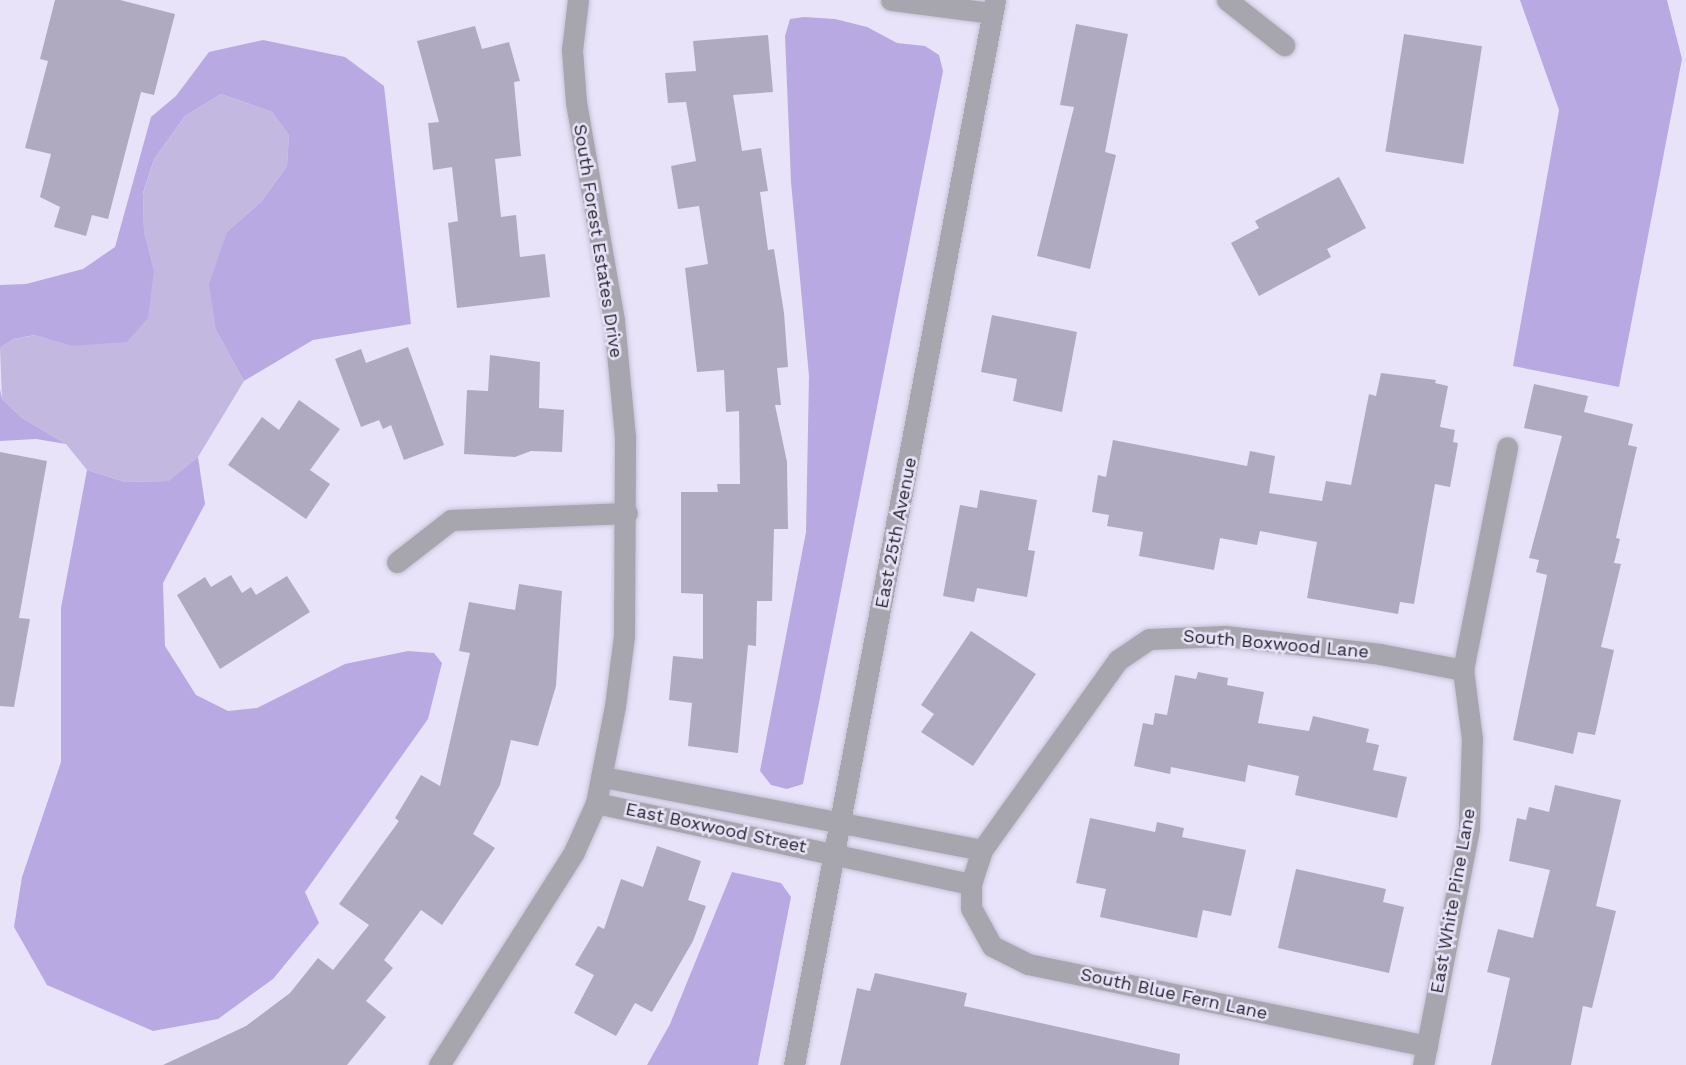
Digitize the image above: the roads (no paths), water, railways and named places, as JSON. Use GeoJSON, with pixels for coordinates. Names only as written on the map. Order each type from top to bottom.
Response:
{"type":"FeatureCollection","features":[{"type":"Feature","properties":{"kind":"street","name":"South Forest Estates Drive"},"geometry":{"type":"LineString","coordinates":[[439,1065],[561,873],[596,803],[603,777],[624,636],[627,513],[614,320],[576,102],[572,50],[578,0]]}},
{"type":"Feature","properties":{"kind":"street"},"geometry":{"type":"LineString","coordinates":[[891,0],[993,6]]}},
{"type":"Feature","properties":{"kind":"street"},"geometry":{"type":"LineString","coordinates":[[1227,0],[1284,45]]}},
{"type":"Feature","properties":{"kind":"street","name":"East 25th Avenue"},"geometry":{"type":"LineString","coordinates":[[794,1065],[837,853],[993,6]]}},
{"type":"Feature","properties":{"kind":"street","name":"East White Pine Lane"},"geometry":{"type":"LineString","coordinates":[[1425,1055],[1469,828],[1472,738],[1463,670],[1507,447]]}},
{"type":"Feature","properties":{"kind":"street"},"geometry":{"type":"LineString","coordinates":[[397,562],[451,520],[627,513]]}},
{"type":"Feature","properties":{"kind":"street","name":"South Boxwood Lane"},"geometry":{"type":"LineString","coordinates":[[971,884],[982,850],[1118,660],[1149,639],[1225,636],[1380,654],[1463,670]]}},
{"type":"Feature","properties":{"kind":"street","name":"East Boxwood Street"},"geometry":{"type":"LineString","coordinates":[[603,777],[842,823]]}},
{"type":"Feature","properties":{"kind":"street","name":"East Boxwood Street"},"geometry":{"type":"LineString","coordinates":[[596,803],[837,853]]}},
{"type":"Feature","properties":{"kind":"street"},"geometry":{"type":"LineString","coordinates":[[842,823],[982,850]]}},
{"type":"Feature","properties":{"kind":"street"},"geometry":{"type":"LineString","coordinates":[[837,853],[971,884]]}},
{"type":"Feature","properties":{"kind":"street","name":"South Blue Fern Lane"},"geometry":{"type":"LineString","coordinates":[[971,884],[971,908],[992,946],[1028,964],[1425,1055]]}}]}
